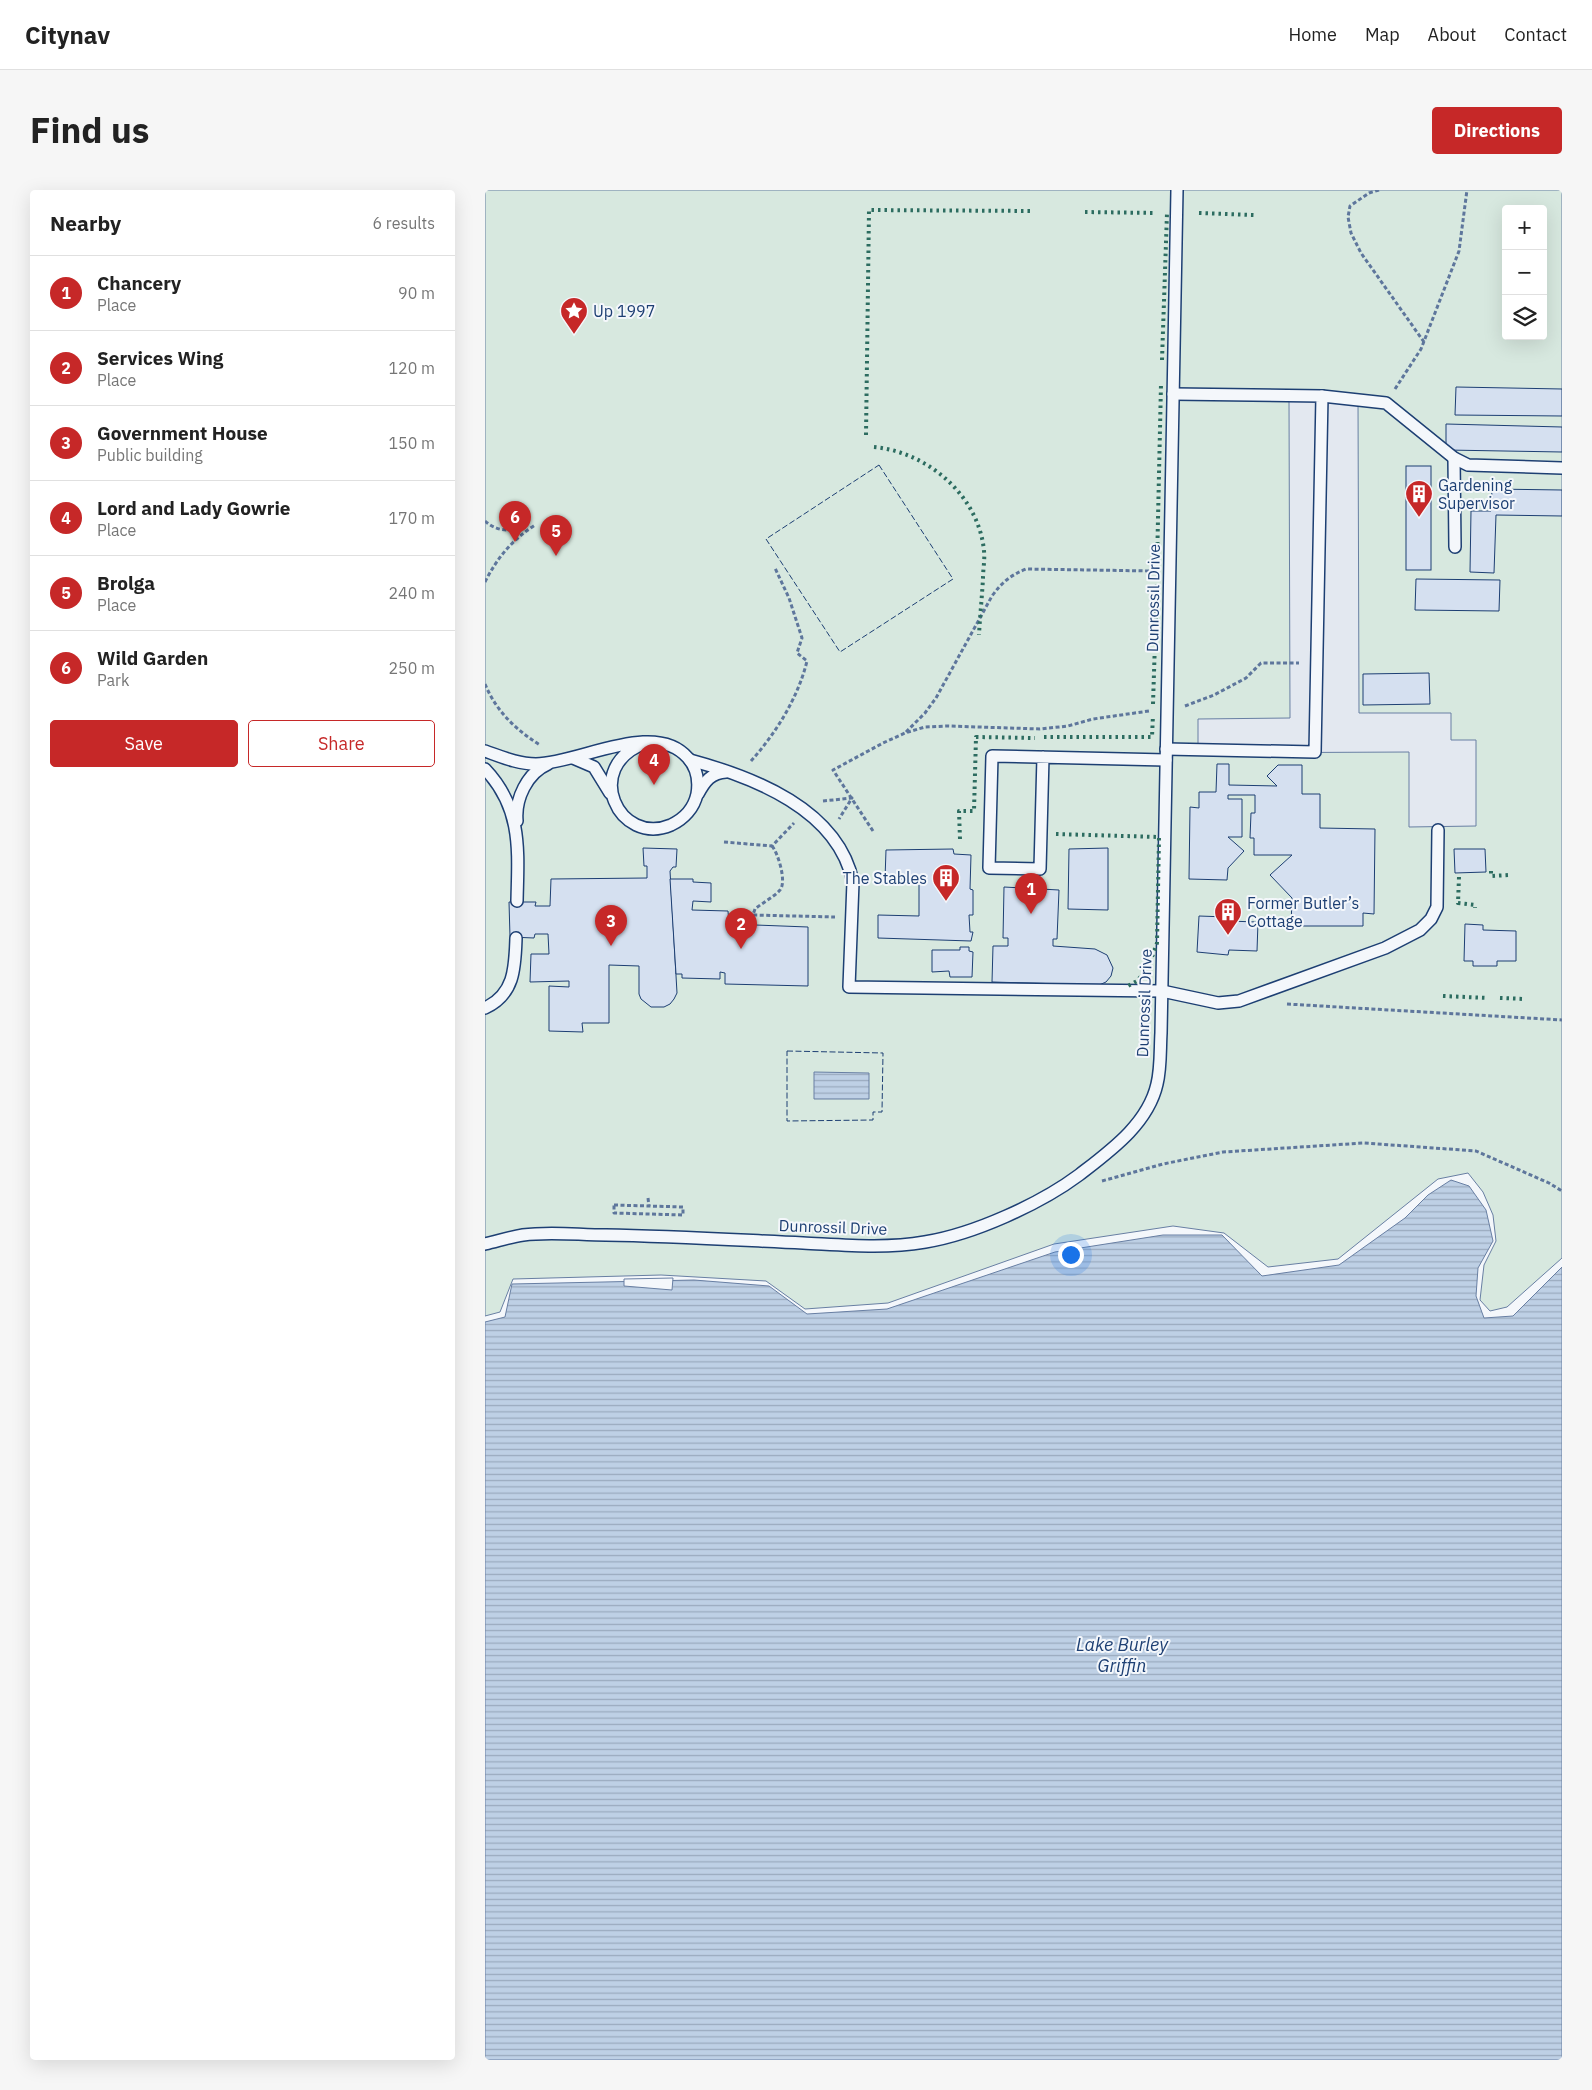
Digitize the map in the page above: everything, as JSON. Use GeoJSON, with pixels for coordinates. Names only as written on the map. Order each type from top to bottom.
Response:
{"type":"FeatureCollection","features":[{"type":"Feature","properties":{"kind":"lane","name":"Dunrossil Drive"},"geometry":{"type":"LineString","coordinates":[[485,1244],[524,1235],[544,1234],[895,1245],[950,1237],[975,1229],[1044,1198],[1068,1183],[1117,1145],[1136,1124],[1151,1100],[1157,1083],[1162,991],[1177,190]]}},
{"type":"Feature","properties":{"kind":"lane"},"geometry":{"type":"LineString","coordinates":[[1173,394],[1322,396],[1386,403],[1454,458],[1468,465],[1562,468]]}},
{"type":"Feature","properties":{"kind":"lane"},"geometry":{"type":"LineString","coordinates":[[1043,757],[1040,868],[989,868],[992,756],[1043,757],[1315,752],[1322,396]]}},
{"type":"Feature","properties":{"kind":"lane"},"geometry":{"type":"LineString","coordinates":[[1454,458],[1455,547]]}},
{"type":"Feature","properties":{"kind":"lane"},"geometry":{"type":"LineString","coordinates":[[485,751],[524,763],[552,762],[616,746],[654,742],[673,746],[690,760],[732,773],[777,792],[800,807],[832,839],[841,851],[851,872],[853,882],[849,988],[1162,991],[1219,1003],[1239,1001],[1385,948],[1420,930],[1431,919],[1437,907],[1439,830]]}},
{"type":"Feature","properties":{"kind":"lane"},"geometry":{"type":"LineString","coordinates":[[613,800],[612,776],[616,764],[633,747],[645,743]]}},
{"type":"Feature","properties":{"kind":"lane"},"geometry":{"type":"LineString","coordinates":[[573,758],[594,767],[626,818],[638,826],[649,828],[660,828],[680,820],[689,812],[709,777],[717,773],[732,773]]}},
{"type":"Feature","properties":{"kind":"lane"},"geometry":{"type":"LineString","coordinates":[[690,760],[697,775],[698,787],[695,800]]}},
{"type":"Feature","properties":{"kind":"lane"},"geometry":{"type":"LineString","coordinates":[[517,901],[517,804],[522,791],[536,770],[552,762]]}},
{"type":"Feature","properties":{"kind":"lane"},"geometry":{"type":"LineString","coordinates":[[485,769],[508,806],[517,834]]}},
{"type":"Feature","properties":{"kind":"lane"},"geometry":{"type":"LineString","coordinates":[[485,1008],[497,1000],[510,985],[515,967],[516,938]]}},
{"type":"Feature","properties":{"kind":"path"},"geometry":{"type":"LineString","coordinates":[[1379,190],[1369,193],[1350,206],[1348,217],[1351,233],[1361,253],[1424,342]]}},
{"type":"Feature","properties":{"kind":"path"},"geometry":{"type":"LineString","coordinates":[[1386,403],[1424,342],[1459,251],[1467,190]]}},
{"type":"Feature","properties":{"kind":"path"},"geometry":{"type":"LineString","coordinates":[[485,521],[502,530],[517,528],[526,523]]}},
{"type":"Feature","properties":{"kind":"path"},"geometry":{"type":"LineString","coordinates":[[485,581],[503,552],[518,537],[535,525]]}},
{"type":"Feature","properties":{"kind":"path"},"geometry":{"type":"LineString","coordinates":[[873,831],[833,770],[905,732],[925,713],[936,698],[1001,583],[1027,569],[1158,572],[1170,566]]}},
{"type":"Feature","properties":{"kind":"path"},"geometry":{"type":"LineString","coordinates":[[732,773],[755,756],[784,716],[803,679],[807,661],[797,653],[802,638],[789,598],[775,568]]}},
{"type":"Feature","properties":{"kind":"path"},"geometry":{"type":"LineString","coordinates":[[905,732],[948,726],[1040,729],[1189,706],[1246,678],[1261,663],[1317,663]]}},
{"type":"Feature","properties":{"kind":"path"},"geometry":{"type":"LineString","coordinates":[[485,684],[498,707],[511,723],[545,747]]}},
{"type":"Feature","properties":{"kind":"path"},"geometry":{"type":"LineString","coordinates":[[772,846],[778,853],[783,884],[781,890],[755,909],[753,915],[852,917]]}},
{"type":"Feature","properties":{"kind":"path"},"geometry":{"type":"LineString","coordinates":[[1278,1003],[1562,1020]]}},
{"type":"Feature","properties":{"kind":"path"},"geometry":{"type":"LineString","coordinates":[[1099,1182],[1163,1164],[1223,1152],[1364,1143],[1476,1151],[1549,1183],[1562,1191]]}},
{"type":"Feature","properties":{"kind":"path"},"geometry":{"type":"LineString","coordinates":[[648,1198],[649,1206]]}},
{"type":"Feature","properties":{"kind":"path"},"geometry":{"type":"LineString","coordinates":[[614,1205],[649,1206],[683,1207],[683,1215],[614,1213],[614,1205]]}},
{"type":"Feature","properties":{"kind":"shaded area"},"geometry":{"type":"Polygon","coordinates":[[[485,190],[1562,190],[1562,1258],[1507,1307],[1490,1311],[1480,1300],[1484,1265],[1496,1241],[1493,1215],[1483,1192],[1468,1173],[1438,1179],[1338,1259],[1268,1267],[1224,1233],[1173,1226],[1054,1244],[888,1303],[805,1309],[766,1281],[661,1275],[513,1279],[500,1312],[485,1316],[485,190]]]}},
{"type":"Feature","properties":{"kind":"shaded area"},"geometry":{"type":"Polygon","coordinates":[[[1358,399],[1359,713],[1451,713],[1451,740],[1476,740],[1476,826],[1409,827],[1409,752],[1198,753],[1198,719],[1290,718],[1289,400],[1358,399]]]}},
{"type":"Feature","properties":{"kind":"water"},"geometry":{"type":"Polygon","coordinates":[[[814,1072],[869,1073],[869,1099],[814,1099],[814,1072]]]}},
{"type":"Feature","properties":{"kind":"water","name":"Lake Burley Griffin"},"geometry":{"type":"Polygon","coordinates":[[[1451,1180],[1469,1186],[1486,1210],[1493,1241],[1478,1268],[1476,1296],[1484,1318],[1513,1316],[1562,1267],[1562,2060],[485,2060],[485,1322],[505,1317],[512,1284],[694,1280],[769,1286],[807,1314],[887,1309],[1055,1252],[1163,1235],[1222,1235],[1262,1276],[1339,1265],[1405,1218],[1428,1195],[1451,1180]]]}},
{"type":"Feature","properties":{"kind":"pier"},"geometry":{"type":"Polygon","coordinates":[[[673,1278],[672,1290],[624,1286],[624,1279],[673,1278]]]}},
{"type":"Feature","properties":{"kind":"building"},"geometry":{"type":"Polygon","coordinates":[[[1456,387],[1562,389],[1562,416],[1455,415],[1456,387]]]}},
{"type":"Feature","properties":{"kind":"building"},"geometry":{"type":"Polygon","coordinates":[[[1446,424],[1562,427],[1562,452],[1446,450],[1446,424]]]}},
{"type":"Feature","properties":{"kind":"building","name":"Gardening Supervisor"},"geometry":{"type":"Polygon","coordinates":[[[1406,466],[1431,466],[1431,570],[1406,570],[1406,466]]]}},
{"type":"Feature","properties":{"kind":"building"},"geometry":{"type":"Polygon","coordinates":[[[1492,489],[1562,490],[1562,516],[1496,515],[1494,573],[1470,572],[1471,511],[1491,511],[1492,489]]]}},
{"type":"Feature","properties":{"kind":"building"},"geometry":{"type":"Polygon","coordinates":[[[1416,579],[1500,580],[1499,611],[1415,610],[1416,579]]]}},
{"type":"Feature","properties":{"kind":"building"},"geometry":{"type":"Polygon","coordinates":[[[1429,673],[1430,704],[1363,705],[1363,674],[1429,673]]]}},
{"type":"Feature","properties":{"kind":"building"},"geometry":{"type":"Polygon","coordinates":[[[1217,764],[1229,764],[1229,785],[1277,786],[1267,776],[1278,765],[1302,765],[1302,794],[1320,794],[1320,828],[1375,829],[1374,914],[1363,913],[1363,926],[1291,926],[1292,898],[1270,875],[1292,855],[1254,855],[1254,838],[1250,838],[1251,813],[1255,813],[1255,795],[1228,795],[1228,799],[1242,799],[1242,837],[1228,837],[1244,851],[1228,868],[1227,880],[1189,879],[1190,807],[1199,808],[1199,792],[1216,792],[1217,764]]]}},
{"type":"Feature","properties":{"kind":"building"},"geometry":{"type":"Polygon","coordinates":[[[643,848],[677,849],[676,867],[673,867],[670,871],[677,993],[674,999],[664,1007],[651,1007],[641,999],[639,994],[639,966],[609,965],[609,1023],[582,1023],[583,1032],[549,1031],[549,986],[569,987],[569,981],[530,982],[531,954],[549,954],[548,934],[535,934],[534,938],[510,937],[509,902],[536,902],[535,906],[550,906],[551,879],[647,878],[647,866],[644,866],[643,848]]]}},
{"type":"Feature","properties":{"kind":"building"},"geometry":{"type":"Polygon","coordinates":[[[1108,848],[1108,910],[1068,909],[1069,849],[1108,848]]]}},
{"type":"Feature","properties":{"kind":"building","name":"The Stables"},"geometry":{"type":"Polygon","coordinates":[[[953,849],[954,854],[971,855],[970,889],[973,890],[973,915],[969,915],[970,932],[973,932],[971,941],[878,938],[878,915],[919,916],[919,879],[885,879],[886,850],[953,849]]]}},
{"type":"Feature","properties":{"kind":"building"},"geometry":{"type":"Polygon","coordinates":[[[1454,849],[1485,849],[1486,872],[1455,873],[1454,849]]]}},
{"type":"Feature","properties":{"kind":"building"},"geometry":{"type":"Polygon","coordinates":[[[670,879],[693,879],[693,882],[711,883],[711,902],[693,901],[692,910],[728,911],[729,924],[808,927],[808,986],[725,984],[725,973],[720,972],[720,979],[682,978],[682,974],[676,974],[670,879]]]}},
{"type":"Feature","properties":{"kind":"building"},"geometry":{"type":"Polygon","coordinates":[[[1004,887],[1059,890],[1057,939],[1053,939],[1053,946],[1095,949],[1107,955],[1113,968],[1111,976],[1106,982],[1099,985],[992,982],[993,946],[1008,946],[1008,938],[1003,938],[1004,887]]]}},
{"type":"Feature","properties":{"kind":"building","name":"Former Butler’s Cottage"},"geometry":{"type":"Polygon","coordinates":[[[1199,916],[1227,917],[1227,921],[1258,922],[1257,951],[1229,950],[1228,955],[1197,952],[1199,916]]]}},
{"type":"Feature","properties":{"kind":"building"},"geometry":{"type":"Polygon","coordinates":[[[1465,924],[1483,925],[1483,930],[1516,931],[1516,961],[1497,961],[1497,966],[1473,966],[1473,961],[1464,961],[1465,924]]]}},
{"type":"Feature","properties":{"kind":"building"},"geometry":{"type":"Polygon","coordinates":[[[960,947],[969,947],[969,951],[973,952],[972,977],[950,977],[949,971],[932,972],[932,950],[960,950],[960,947]]]}},
{"type":"Feature","properties":{"kind":"hedge"},"geometry":{"type":"LineString","coordinates":[[866,435],[869,210],[1031,211]]}},
{"type":"Feature","properties":{"kind":"hedge"},"geometry":{"type":"LineString","coordinates":[[1085,212],[1156,213]]}},
{"type":"Feature","properties":{"kind":"hedge"},"geometry":{"type":"LineString","coordinates":[[1162,360],[1167,213]]}},
{"type":"Feature","properties":{"kind":"hedge"},"geometry":{"type":"LineString","coordinates":[[1199,213],[1254,215]]}},
{"type":"Feature","properties":{"kind":"hedge"},"geometry":{"type":"LineString","coordinates":[[1157,564],[1161,384]]}},
{"type":"Feature","properties":{"kind":"hedge"},"geometry":{"type":"LineString","coordinates":[[874,447],[894,451],[913,458],[931,468],[947,480],[961,495],[972,512],[980,531],[984,554],[979,635]]}},
{"type":"Feature","properties":{"kind":"hedge"},"geometry":{"type":"LineString","coordinates":[[1153,704],[1157,579]]}},
{"type":"Feature","properties":{"kind":"hedge"},"geometry":{"type":"LineString","coordinates":[[1044,737],[1152,737],[1153,715]]}},
{"type":"Feature","properties":{"kind":"hedge"},"geometry":{"type":"LineString","coordinates":[[960,839],[959,811],[974,811],[976,737],[1035,738]]}},
{"type":"Feature","properties":{"kind":"hedge"},"geometry":{"type":"LineString","coordinates":[[1056,834],[1159,837],[1157,943],[1148,968],[1137,981],[1128,986]]}},
{"type":"Feature","properties":{"kind":"hedge"},"geometry":{"type":"LineString","coordinates":[[1491,871],[1491,876],[1509,875]]}},
{"type":"Feature","properties":{"kind":"hedge"},"geometry":{"type":"LineString","coordinates":[[1459,877],[1458,903],[1475,905],[1475,908]]}},
{"type":"Feature","properties":{"kind":"hedge"},"geometry":{"type":"LineString","coordinates":[[1443,996],[1488,998]]}},
{"type":"Feature","properties":{"kind":"hedge"},"geometry":{"type":"LineString","coordinates":[[1500,998],[1525,999]]}},
{"type":"Feature","properties":{"kind":"fence"},"geometry":{"type":"LineString","coordinates":[[879,465],[953,579],[840,652],[766,539],[879,465]]}},
{"type":"Feature","properties":{"kind":"fence"},"geometry":{"type":"LineString","coordinates":[[787,1051],[883,1053],[882,1112],[873,1112],[873,1120],[787,1121],[787,1051]]}},
{"type":"Feature","properties":{"kind":"place","name":"Up 1997"},"geometry":{"type":"Point","coordinates":[574,335]}},
{"type":"Feature","properties":{"kind":"place","name":"Gardening Supervisor"},"geometry":{"type":"Point","coordinates":[1419,518]}},
{"type":"Feature","properties":{"kind":"place","name":"Wild Garden"},"geometry":{"type":"Point","coordinates":[515,542]}},
{"type":"Feature","properties":{"kind":"place","name":"Brolga"},"geometry":{"type":"Point","coordinates":[556,556]}},
{"type":"Feature","properties":{"kind":"place","name":"Lord and Lady Gowrie"},"geometry":{"type":"Point","coordinates":[654,785]}},
{"type":"Feature","properties":{"kind":"place","name":"The Stables"},"geometry":{"type":"Point","coordinates":[946,902]}},
{"type":"Feature","properties":{"kind":"place","name":"Chancery"},"geometry":{"type":"Point","coordinates":[1031,914]}},
{"type":"Feature","properties":{"kind":"place","name":"Former Butler’s Cottage"},"geometry":{"type":"Point","coordinates":[1228,936]}},
{"type":"Feature","properties":{"kind":"place","name":"Government House"},"geometry":{"type":"Point","coordinates":[611,946]}},
{"type":"Feature","properties":{"kind":"place","name":"Services Wing"},"geometry":{"type":"Point","coordinates":[741,949]}}]}
